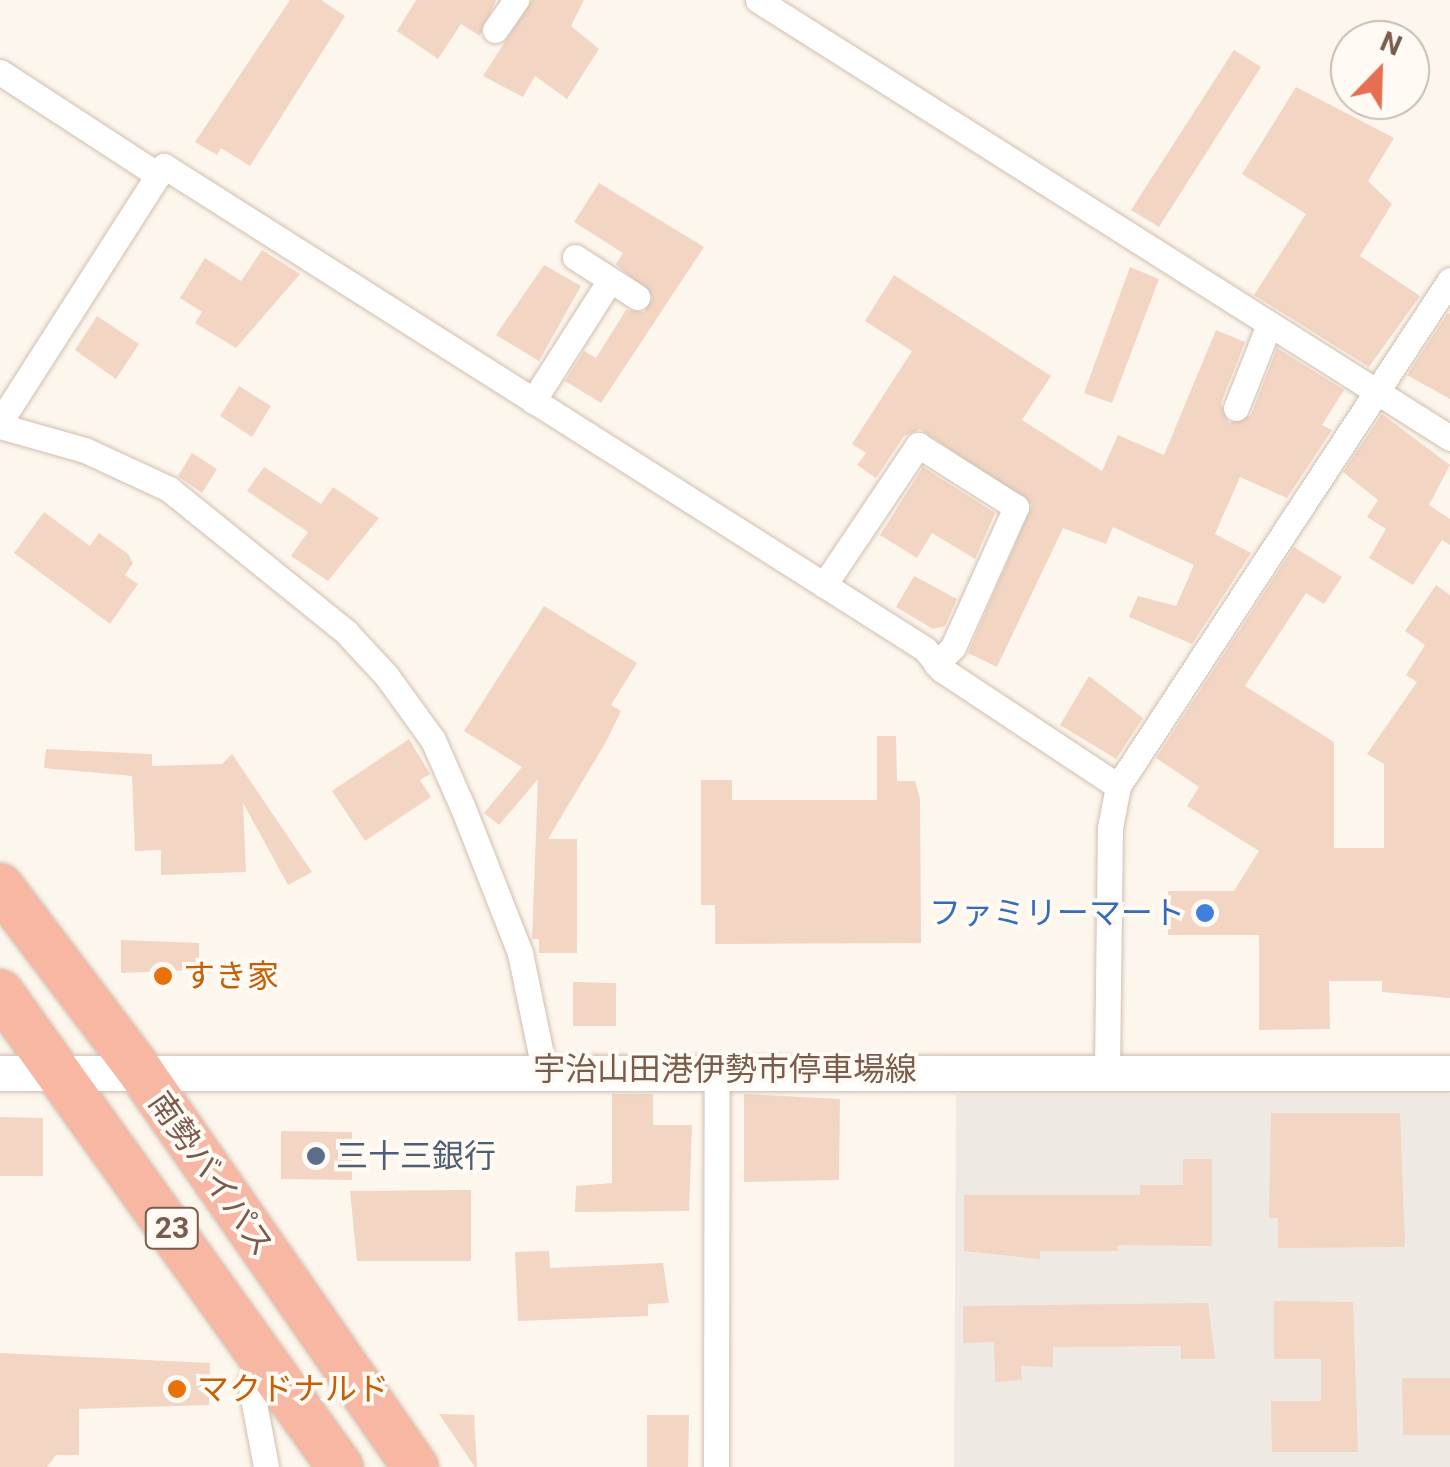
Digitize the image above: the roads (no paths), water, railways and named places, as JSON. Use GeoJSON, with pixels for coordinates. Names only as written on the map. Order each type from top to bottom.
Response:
{"type":"FeatureCollection","features":[{"type":"Feature","properties":{"kind":"highway","name":"南勢バイパス"},"geometry":{"type":"LineString","coordinates":[[0,886],[140,1071],[416,1467]]}},
{"type":"Feature","properties":{"kind":"highway","name":"南勢バイパス"},"geometry":{"type":"LineString","coordinates":[[0,992],[340,1467]]}},
{"type":"Feature","properties":{"kind":"main road","name":"宇治山田港伊勢市停車場線"},"geometry":{"type":"LineString","coordinates":[[0,1073],[717,1068],[1450,1073]]}},
{"type":"Feature","properties":{"kind":"street"},"geometry":{"type":"LineString","coordinates":[[495,30],[516,0]]}},
{"type":"Feature","properties":{"kind":"street"},"geometry":{"type":"LineString","coordinates":[[758,0],[1450,438]]}},
{"type":"Feature","properties":{"kind":"street"},"geometry":{"type":"LineString","coordinates":[[0,72],[158,175]]}},
{"type":"Feature","properties":{"kind":"street"},"geometry":{"type":"LineString","coordinates":[[544,1069],[520,953],[463,808],[433,740],[386,675],[346,632],[169,489],[85,450],[0,424],[164,166],[824,585],[1118,786]]}},
{"type":"Feature","properties":{"kind":"street"},"geometry":{"type":"LineString","coordinates":[[574,257],[637,297]]}},
{"type":"Feature","properties":{"kind":"street"},"geometry":{"type":"LineString","coordinates":[[533,401],[610,280]]}},
{"type":"Feature","properties":{"kind":"street"},"geometry":{"type":"LineString","coordinates":[[1107,1070],[1110,828],[1118,786],[1379,396],[1450,280]]}},
{"type":"Feature","properties":{"kind":"street"},"geometry":{"type":"LineString","coordinates":[[1236,408],[1268,326]]}},
{"type":"Feature","properties":{"kind":"street"},"geometry":{"type":"LineString","coordinates":[[824,585],[918,444],[1016,506],[954,647],[936,664]]}},
{"type":"Feature","properties":{"kind":"street"},"geometry":{"type":"LineString","coordinates":[[716,1467],[717,1068]]}},
{"type":"Feature","properties":{"kind":"street"},"geometry":{"type":"LineString","coordinates":[[250,1382],[266,1467]]}},
{"type":"Feature","properties":{"kind":"place","name":"ファミリーマート"},"geometry":{"type":"Point","coordinates":[1205,913]}},
{"type":"Feature","properties":{"kind":"place","name":"すき家"},"geometry":{"type":"Point","coordinates":[163,976]}},
{"type":"Feature","properties":{"kind":"place","name":"三十三銀行"},"geometry":{"type":"Point","coordinates":[316,1156]}},
{"type":"Feature","properties":{"kind":"place","name":"マクドナルド"},"geometry":{"type":"Point","coordinates":[177,1389]}}]}
